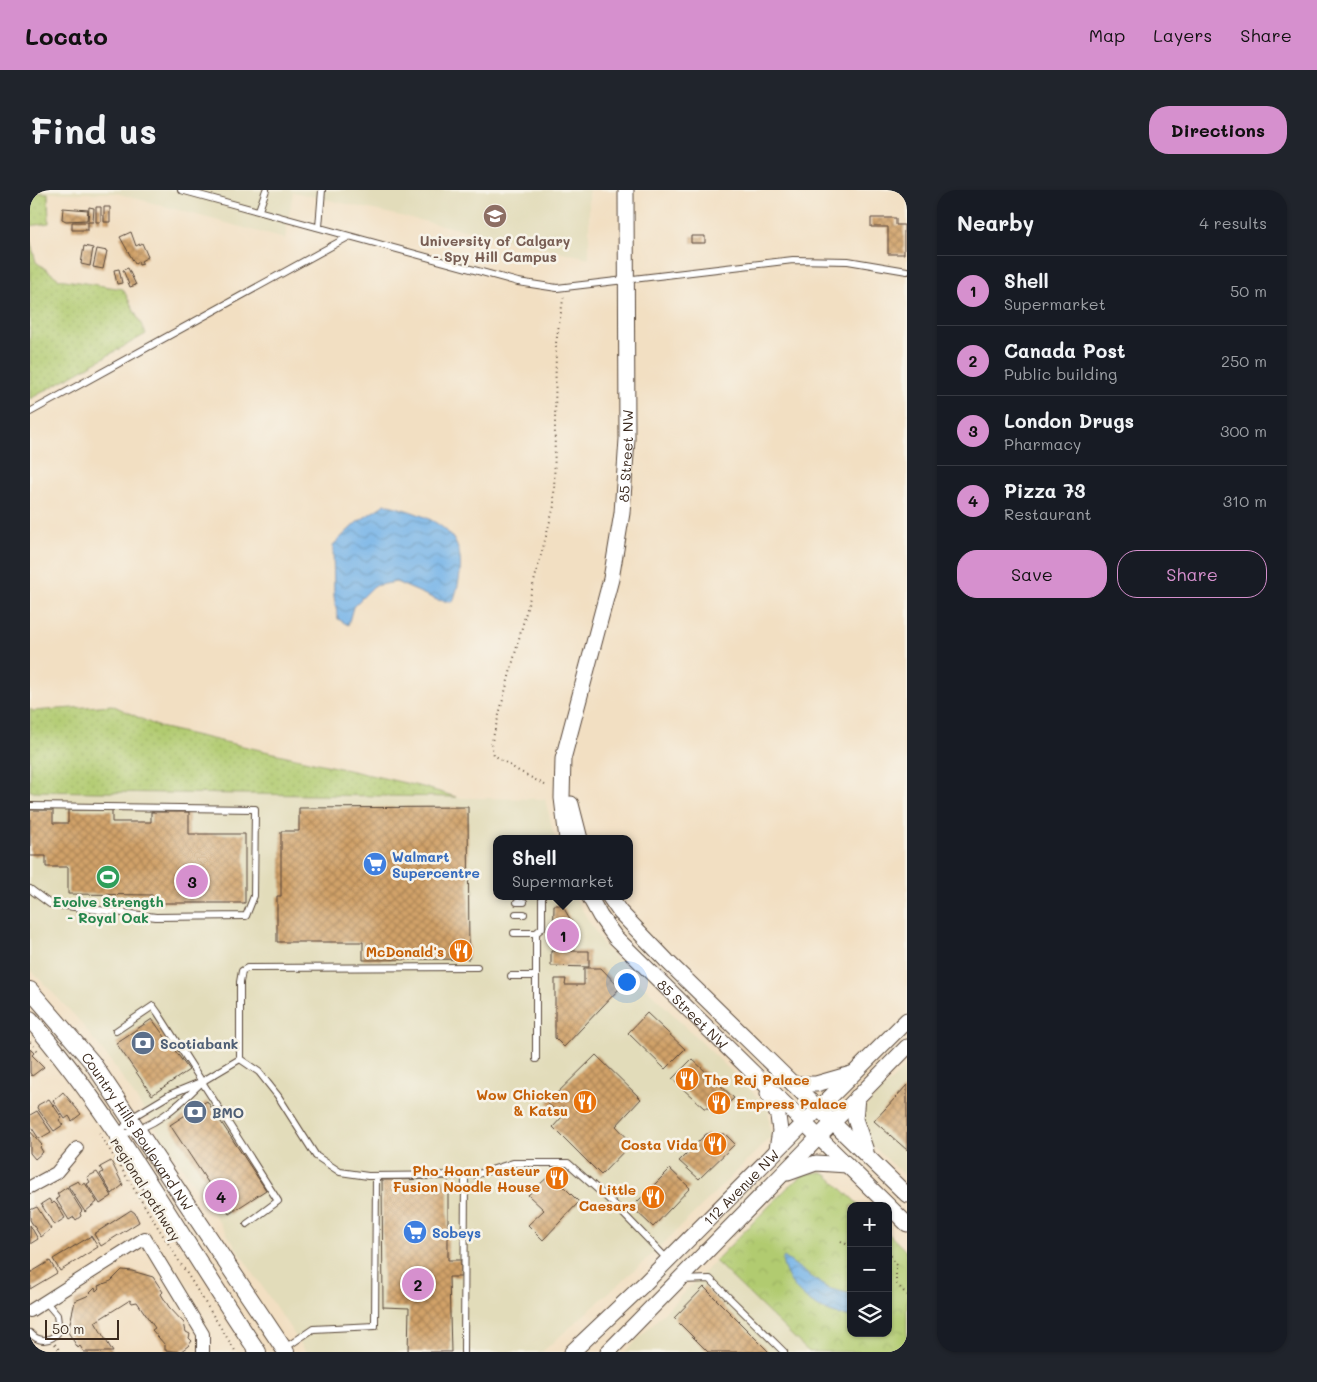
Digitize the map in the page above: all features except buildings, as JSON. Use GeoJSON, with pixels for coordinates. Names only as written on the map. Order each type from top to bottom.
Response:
{"type":"FeatureCollection","features":[{"type":"Feature","properties":{"kind":"main road","name":"Country Hills Boulevard NW"},"geometry":{"type":"LineString","coordinates":[[30,990],[92,1062],[285,1350]]}},
{"type":"Feature","properties":{"kind":"main road","name":"Country Hills Boulevard NW"},"geometry":{"type":"LineString","coordinates":[[30,1019],[84,1085],[258,1352]]}},
{"type":"Feature","properties":{"kind":"street","name":"85 Street NW"},"geometry":{"type":"LineString","coordinates":[[567,835],[561,779],[564,754],[609,588],[622,513],[627,439],[626,190]]}},
{"type":"Feature","properties":{"kind":"street","name":"85 Street NW"},"geometry":{"type":"LineString","coordinates":[[576,714],[570,751],[570,790],[572,811],[579,835]]}},
{"type":"Feature","properties":{"kind":"street","name":"85 Street NW"},"geometry":{"type":"LineString","coordinates":[[591,900],[600,916],[616,937],[907,1224]]}},
{"type":"Feature","properties":{"kind":"street","name":"85 Street NW"},"geometry":{"type":"LineString","coordinates":[[612,900],[620,912],[660,954],[907,1195]]}},
{"type":"Feature","properties":{"kind":"street","name":"112 Avenue NW"},"geometry":{"type":"LineString","coordinates":[[572,1352],[668,1260],[907,1020]]}},
{"type":"Feature","properties":{"kind":"street","name":"112 Avenue NW"},"geometry":{"type":"LineString","coordinates":[[608,1352],[907,1048]]}},
{"type":"Feature","properties":{"kind":"street"},"geometry":{"type":"LineString","coordinates":[[793,1084],[816,1084],[852,1074]]}},
{"type":"Feature","properties":{"kind":"street"},"geometry":{"type":"LineString","coordinates":[[767,1087],[768,1097],[778,1116],[780,1131],[777,1149]]}},
{"type":"Feature","properties":{"kind":"street"},"geometry":{"type":"LineString","coordinates":[[857,1097],[855,1119],[869,1157]]}},
{"type":"Feature","properties":{"kind":"street"},"geometry":{"type":"LineString","coordinates":[[30,1187],[56,1173],[77,1148]]}},
{"type":"Feature","properties":{"kind":"street"},"geometry":{"type":"LineString","coordinates":[[780,1176],[810,1164],[847,1165]]}},
{"type":"Feature","properties":{"kind":"street"},"geometry":{"type":"LineString","coordinates":[[30,1311],[144,1238],[203,1334],[203,1352]]}},
{"type":"Feature","properties":{"kind":"lane"},"geometry":{"type":"LineString","coordinates":[[181,190],[518,282],[557,288],[793,260],[848,261],[907,271]]}},
{"type":"Feature","properties":{"kind":"lane"},"geometry":{"type":"LineString","coordinates":[[259,210],[266,190]]}},
{"type":"Feature","properties":{"kind":"lane"},"geometry":{"type":"LineString","coordinates":[[319,227],[322,190]]}},
{"type":"Feature","properties":{"kind":"lane"},"geometry":{"type":"LineString","coordinates":[[30,412],[348,237]]}},
{"type":"Feature","properties":{"kind":"lane"},"geometry":{"type":"LineString","coordinates":[[30,806],[255,809],[254,896],[246,916],[156,917],[50,904],[30,888]]}},
{"type":"Feature","properties":{"kind":"lane"},"geometry":{"type":"LineString","coordinates":[[514,933],[536,933],[542,928],[540,900]]}},
{"type":"Feature","properties":{"kind":"lane"},"geometry":{"type":"LineString","coordinates":[[516,914],[524,914]]}},
{"type":"Feature","properties":{"kind":"lane"},"geometry":{"type":"LineString","coordinates":[[536,933],[536,1059]]}},
{"type":"Feature","properties":{"kind":"lane"},"geometry":{"type":"LineString","coordinates":[[240,1059],[240,982],[242,971],[247,968],[477,967]]}},
{"type":"Feature","properties":{"kind":"lane"},"geometry":{"type":"LineString","coordinates":[[511,976],[535,976]]}},
{"type":"Feature","properties":{"kind":"lane"},"geometry":{"type":"LineString","coordinates":[[116,1031],[154,1006],[278,1202],[247,1224]]}},
{"type":"Feature","properties":{"kind":"lane"},"geometry":{"type":"LineString","coordinates":[[118,1135],[135,1124],[171,1094],[203,1081],[240,1059]]}},
{"type":"Feature","properties":{"kind":"lane"},"geometry":{"type":"LineString","coordinates":[[240,1059],[259,1072],[278,1096],[322,1162],[340,1172],[376,1176],[475,1175],[513,1163],[568,1163],[613,1203],[668,1260]]}},
{"type":"Feature","properties":{"kind":"lane"},"geometry":{"type":"LineString","coordinates":[[118,1135],[135,1124],[176,1107],[203,1081]]}},
{"type":"Feature","properties":{"kind":"lane"},"geometry":{"type":"LineString","coordinates":[[464,1352],[466,1175]]}},
{"type":"Feature","properties":{"kind":"lane"},"geometry":{"type":"LineString","coordinates":[[285,1350],[313,1329],[375,1326],[376,1176]]}},
{"type":"Feature","properties":{"kind":"lane"},"geometry":{"type":"LineString","coordinates":[[677,1280],[710,1280],[784,1352]]}},
{"type":"Feature","properties":{"kind":"lane"},"geometry":{"type":"LineString","coordinates":[[30,1333],[36,1338],[46,1340],[56,1335],[59,1331],[58,1315],[45,1301]]}},
{"type":"Feature","properties":{"kind":"path"},"geometry":{"type":"LineString","coordinates":[[545,785],[494,755],[491,744],[554,506],[556,343],[566,287]]}},
{"type":"Feature","properties":{"kind":"path"},"geometry":{"type":"LineString","coordinates":[[30,1042],[42,1055]]}},
{"type":"Feature","properties":{"kind":"path","name":"regional pathway"},"geometry":{"type":"LineString","coordinates":[[99,1133],[236,1352]]}},
{"type":"Feature","properties":{"kind":"path"},"geometry":{"type":"LineString","coordinates":[[841,1241],[847,1245]]}},
{"type":"Feature","properties":{"kind":"path"},"geometry":{"type":"LineString","coordinates":[[892,1258],[896,1265],[896,1283],[907,1295]]}},
{"type":"Feature","properties":{"kind":"shaded area","name":"University of Calgary - Spy Hill Campus"},"geometry":{"type":"Polygon","coordinates":[[[30,190],[589,190],[589,258],[293,192],[285,239],[116,193],[30,193],[30,190]]]}},
{"type":"Feature","properties":{"kind":"shaded area"},"geometry":{"type":"Polygon","coordinates":[[[30,791],[545,799],[554,835],[493,835],[493,900],[576,900],[605,948],[768,1107],[771,1137],[658,1249],[542,1352],[306,1352],[113,1064],[76,1017],[30,969],[30,791]]]}},
{"type":"Feature","properties":{"kind":"shaded area"},"geometry":{"type":"Polygon","coordinates":[[[907,1065],[907,1178],[869,1142],[861,1126],[861,1111],[907,1065]]]}},
{"type":"Feature","properties":{"kind":"shaded area"},"geometry":{"type":"Polygon","coordinates":[[[715,1261],[809,1352],[625,1352],[715,1261]]]}},
{"type":"Feature","properties":{"kind":"green space"},"geometry":{"type":"Polygon","coordinates":[[[30,193],[48,193],[49,223],[30,226],[30,193]]]}},
{"type":"Feature","properties":{"kind":"green space"},"geometry":{"type":"Polygon","coordinates":[[[30,240],[36,262],[59,279],[123,289],[146,334],[30,399],[30,240]]]}},
{"type":"Feature","properties":{"kind":"green space"},"geometry":{"type":"Polygon","coordinates":[[[112,705],[159,727],[423,787],[456,797],[30,791],[30,708],[33,711],[112,705]]]}},
{"type":"Feature","properties":{"kind":"green space"},"geometry":{"type":"Polygon","coordinates":[[[820,1172],[827,1175],[856,1202],[847,1202],[847,1337],[892,1337],[892,1237],[907,1252],[907,1352],[809,1352],[715,1261],[788,1187],[805,1174],[820,1172]]]}},
{"type":"Feature","properties":{"kind":"water"},"geometry":{"type":"Polygon","coordinates":[[[385,504],[424,516],[439,524],[450,534],[457,546],[460,561],[459,580],[453,602],[437,600],[396,582],[374,586],[353,607],[348,625],[338,619],[334,596],[333,545],[356,523],[385,504]]]}},
{"type":"Feature","properties":{"kind":"water"},"geometry":{"type":"Polygon","coordinates":[[[784,1257],[827,1288],[847,1293],[847,1316],[828,1311],[807,1299],[791,1282],[785,1272],[782,1260],[784,1257]]]}},
{"type":"Feature","properties":{"kind":"place","name":"University of Calgary - Spy Hill Campus"},"geometry":{"type":"Point","coordinates":[495,216]}},
{"type":"Feature","properties":{"kind":"place","name":"Walmart Supercentre"},"geometry":{"type":"Point","coordinates":[375,864]}},
{"type":"Feature","properties":{"kind":"place","name":"Evolve Strength - Royal Oak"},"geometry":{"type":"Point","coordinates":[108,877]}},
{"type":"Feature","properties":{"kind":"place","name":"London Drugs"},"geometry":{"type":"Point","coordinates":[192,881]}},
{"type":"Feature","properties":{"kind":"place","name":"Shell"},"geometry":{"type":"Point","coordinates":[563,935]}},
{"type":"Feature","properties":{"kind":"place","name":"McDonald's"},"geometry":{"type":"Point","coordinates":[461,951]}},
{"type":"Feature","properties":{"kind":"place","name":"Scotiabank"},"geometry":{"type":"Point","coordinates":[143,1043]}},
{"type":"Feature","properties":{"kind":"place","name":"The Raj Palace"},"geometry":{"type":"Point","coordinates":[687,1079]}},
{"type":"Feature","properties":{"kind":"place","name":"Wow Chicken & Katsu"},"geometry":{"type":"Point","coordinates":[585,1102]}},
{"type":"Feature","properties":{"kind":"place","name":"Empress Palace"},"geometry":{"type":"Point","coordinates":[719,1103]}},
{"type":"Feature","properties":{"kind":"place","name":"BMO"},"geometry":{"type":"Point","coordinates":[195,1112]}},
{"type":"Feature","properties":{"kind":"place","name":"Costa Vida"},"geometry":{"type":"Point","coordinates":[715,1144]}},
{"type":"Feature","properties":{"kind":"place","name":"Pho Hoan Pasteur Fusion Noodle House"},"geometry":{"type":"Point","coordinates":[557,1178]}},
{"type":"Feature","properties":{"kind":"place","name":"Pizza 73"},"geometry":{"type":"Point","coordinates":[221,1196]}},
{"type":"Feature","properties":{"kind":"place","name":"Little Caesars"},"geometry":{"type":"Point","coordinates":[653,1197]}},
{"type":"Feature","properties":{"kind":"place","name":"Sobeys"},"geometry":{"type":"Point","coordinates":[415,1232]}},
{"type":"Feature","properties":{"kind":"place","name":"Canada Post"},"geometry":{"type":"Point","coordinates":[418,1284]}}]}
